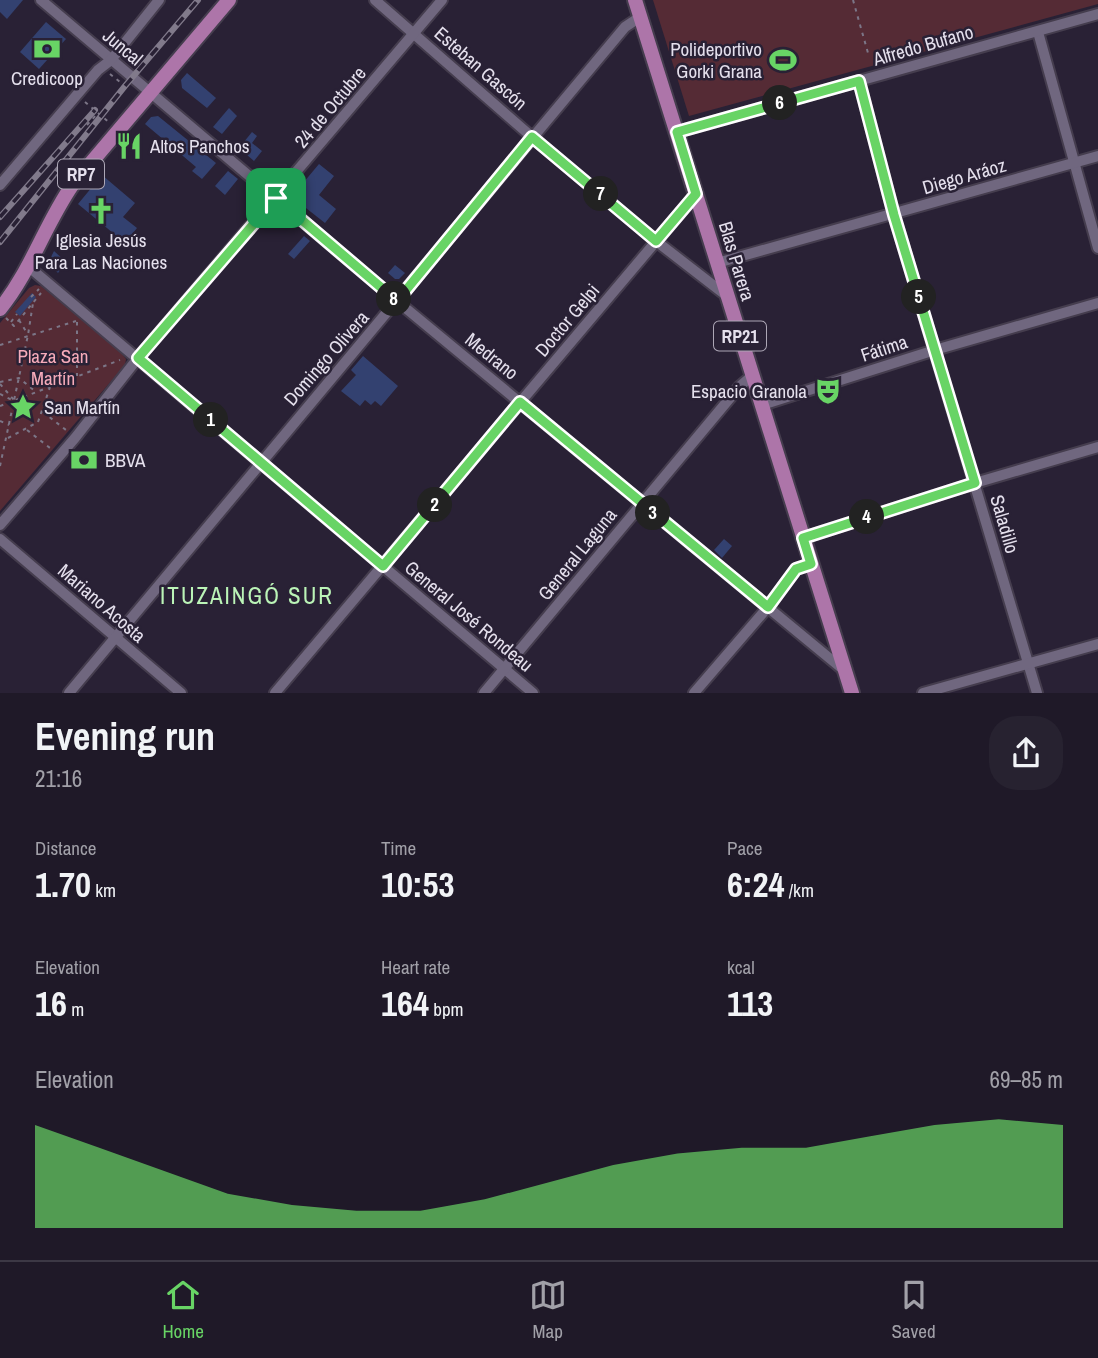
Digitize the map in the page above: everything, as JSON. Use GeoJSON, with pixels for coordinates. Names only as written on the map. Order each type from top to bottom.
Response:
{"type":"FeatureCollection","features":[{"type":"Feature","properties":{"kind":"main road","name":"RP7"},"geometry":{"type":"LineString","coordinates":[[0,311],[29,267],[63,198],[73,184],[229,0]]}},
{"type":"Feature","properties":{"kind":"main road","name":"Blas Parera"},"geometry":{"type":"LineString","coordinates":[[635,0],[852,693]]}},
{"type":"Feature","properties":{"kind":"street","name":"Juncal"},"geometry":{"type":"LineString","coordinates":[[41,0],[151,93]]}},
{"type":"Feature","properties":{"kind":"street"},"geometry":{"type":"LineString","coordinates":[[0,185],[159,0]]}},
{"type":"Feature","properties":{"kind":"street","name":"Esteban Gascón"},"geometry":{"type":"LineString","coordinates":[[375,0],[532,137],[656,241],[727,296]]}},
{"type":"Feature","properties":{"kind":"street","name":"24 de Octubre"},"geometry":{"type":"LineString","coordinates":[[0,525],[75,438],[136,356],[276,198],[442,0]]}},
{"type":"Feature","properties":{"kind":"street","name":"Alfredo Bufano"},"geometry":{"type":"LineString","coordinates":[[677,132],[1098,14]]}},
{"type":"Feature","properties":{"kind":"street","name":"Domingo Olivera"},"geometry":{"type":"LineString","coordinates":[[69,693],[532,137],[625,27],[640,17]]}},
{"type":"Feature","properties":{"kind":"street"},"geometry":{"type":"LineString","coordinates":[[1038,32],[1098,248]]}},
{"type":"Feature","properties":{"kind":"street","name":"Saladillo"},"geometry":{"type":"LineString","coordinates":[[859,81],[894,215],[1037,693]]}},
{"type":"Feature","properties":{"kind":"street","name":"Medrano"},"geometry":{"type":"LineString","coordinates":[[151,93],[397,301],[845,671]]}},
{"type":"Feature","properties":{"kind":"street","name":"Diego Aráoz"},"geometry":{"type":"LineString","coordinates":[[717,263],[1098,156]]}},
{"type":"Feature","properties":{"kind":"street","name":"Doctor Gelpi"},"geometry":{"type":"LineString","coordinates":[[275,693],[696,194]]}},
{"type":"Feature","properties":{"kind":"street","name":"General José Rondeau"},"geometry":{"type":"LineString","coordinates":[[29,267],[533,693]]}},
{"type":"Feature","properties":{"kind":"street","name":"Fátima"},"geometry":{"type":"LineString","coordinates":[[762,405],[935,350],[1098,303]]}},
{"type":"Feature","properties":{"kind":"street","name":"General Laguna"},"geometry":{"type":"LineString","coordinates":[[484,693],[641,503],[740,386],[753,375]]}},
{"type":"Feature","properties":{"kind":"street"},"geometry":{"type":"LineString","coordinates":[[803,538],[1098,447]]}},
{"type":"Feature","properties":{"kind":"street","name":"Mariano Acosta"},"geometry":{"type":"LineString","coordinates":[[0,539],[181,693]]}},
{"type":"Feature","properties":{"kind":"street"},"geometry":{"type":"LineString","coordinates":[[694,693],[768,607],[796,569],[811,564]]}},
{"type":"Feature","properties":{"kind":"street"},"geometry":{"type":"LineString","coordinates":[[923,693],[1098,644]]}},
{"type":"Feature","properties":{"kind":"path"},"geometry":{"type":"LineString","coordinates":[[853,0],[868,53]]}},
{"type":"Feature","properties":{"kind":"path"},"geometry":{"type":"LineString","coordinates":[[77,95],[112,124]]}},
{"type":"Feature","properties":{"kind":"path"},"geometry":{"type":"LineString","coordinates":[[87,125],[97,113]]}},
{"type":"Feature","properties":{"kind":"path"},"geometry":{"type":"LineString","coordinates":[[0,311],[14,326],[50,283]]}},
{"type":"Feature","properties":{"kind":"path"},"geometry":{"type":"LineString","coordinates":[[0,466],[33,303]]}},
{"type":"Feature","properties":{"kind":"path"},"geometry":{"type":"LineString","coordinates":[[10,323],[17,314]]}},
{"type":"Feature","properties":{"kind":"path"},"geometry":{"type":"LineString","coordinates":[[19,319],[28,335]]}},
{"type":"Feature","properties":{"kind":"path"},"geometry":{"type":"LineString","coordinates":[[0,345],[77,321],[77,377]]}},
{"type":"Feature","properties":{"kind":"path"},"geometry":{"type":"LineString","coordinates":[[0,407],[136,356]]}},
{"type":"Feature","properties":{"kind":"path"},"geometry":{"type":"LineString","coordinates":[[15,401],[0,383],[19,378]]}},
{"type":"Feature","properties":{"kind":"path"},"geometry":{"type":"LineString","coordinates":[[19,378],[37,393]]}},
{"type":"Feature","properties":{"kind":"path"},"geometry":{"type":"LineString","coordinates":[[7,439],[38,422],[50,387]]}},
{"type":"Feature","properties":{"kind":"path"},"geometry":{"type":"LineString","coordinates":[[0,394],[15,401]]}},
{"type":"Feature","properties":{"kind":"path"},"geometry":{"type":"LineString","coordinates":[[42,411],[75,438]]}},
{"type":"Feature","properties":{"kind":"path"},"geometry":{"type":"LineString","coordinates":[[0,421],[10,425]]}},
{"type":"Feature","properties":{"kind":"path"},"geometry":{"type":"LineString","coordinates":[[26,429],[60,456]]}},
{"type":"Feature","properties":{"kind":"green space","name":"Polideportivo Gorki Grana"},"geometry":{"type":"Polygon","coordinates":[[[653,0],[1098,0],[1098,4],[689,116],[653,0]]]}},
{"type":"Feature","properties":{"kind":"green space","name":"Plaza San Martín"},"geometry":{"type":"Polygon","coordinates":[[[41,286],[119,350],[126,359],[125,365],[0,511],[0,323],[29,288],[41,286]]]}},
{"type":"Feature","properties":{"kind":"building"},"geometry":{"type":"Polygon","coordinates":[[[0,0],[23,0],[7,19],[0,12],[0,0]]]}},
{"type":"Feature","properties":{"kind":"building"},"geometry":{"type":"Polygon","coordinates":[[[46,22],[66,39],[39,69],[20,52],[46,22]]]}},
{"type":"Feature","properties":{"kind":"building"},"geometry":{"type":"Polygon","coordinates":[[[187,73],[216,98],[207,108],[182,88],[181,80],[187,73]]]}},
{"type":"Feature","properties":{"kind":"building"},"geometry":{"type":"Polygon","coordinates":[[[229,108],[237,116],[222,134],[213,127],[229,108]]]}},
{"type":"Feature","properties":{"kind":"building"},"geometry":{"type":"Polygon","coordinates":[[[158,116],[216,163],[202,179],[192,171],[196,167],[145,124],[151,117],[158,116]]]}},
{"type":"Feature","properties":{"kind":"building"},"geometry":{"type":"Polygon","coordinates":[[[252,132],[257,136],[252,143],[262,151],[254,161],[239,148],[252,132]]]}},
{"type":"Feature","properties":{"kind":"building"},"geometry":{"type":"Polygon","coordinates":[[[319,164],[334,176],[319,195],[336,209],[325,223],[297,201],[298,189],[319,164]]]}},
{"type":"Feature","properties":{"kind":"building"},"geometry":{"type":"Polygon","coordinates":[[[228,171],[238,179],[225,195],[215,186],[228,171]]]}},
{"type":"Feature","properties":{"kind":"building"},"geometry":{"type":"Polygon","coordinates":[[[102,175],[135,203],[123,217],[137,228],[125,243],[78,204],[102,175]]]}},
{"type":"Feature","properties":{"kind":"building"},"geometry":{"type":"Polygon","coordinates":[[[304,236],[310,241],[294,259],[288,254],[304,236]]]}},
{"type":"Feature","properties":{"kind":"building"},"geometry":{"type":"Polygon","coordinates":[[[54,251],[66,262],[58,273],[51,266],[50,259],[54,251]]]}},
{"type":"Feature","properties":{"kind":"building"},"geometry":{"type":"Polygon","coordinates":[[[395,265],[405,273],[399,279],[388,273],[395,265]]]}},
{"type":"Feature","properties":{"kind":"building"},"geometry":{"type":"Polygon","coordinates":[[[32,293],[36,297],[20,316],[15,312],[32,293]]]}},
{"type":"Feature","properties":{"kind":"building"},"geometry":{"type":"Polygon","coordinates":[[[363,356],[398,386],[381,406],[375,401],[371,405],[365,400],[360,406],[341,391],[356,375],[351,370],[363,356]]]}},
{"type":"Feature","properties":{"kind":"building"},"geometry":{"type":"Polygon","coordinates":[[[724,539],[732,546],[722,558],[714,550],[724,539]]]}},
{"type":"Feature","properties":{"kind":"railway"},"geometry":{"type":"LineString","coordinates":[[0,242],[198,0]]}},
{"type":"Feature","properties":{"kind":"railway"},"geometry":{"type":"LineString","coordinates":[[0,217],[95,110]]}},
{"type":"Feature","properties":{"kind":"place","name":"Credicoop"},"geometry":{"type":"Point","coordinates":[47,49]}},
{"type":"Feature","properties":{"kind":"place","name":"Polideportivo Gorki Grana"},"geometry":{"type":"Point","coordinates":[783,60]}},
{"type":"Feature","properties":{"kind":"place","name":"Altos Panchos"},"geometry":{"type":"Point","coordinates":[129,146]}},
{"type":"Feature","properties":{"kind":"place","name":"Iglesia Jesús Para Las Naciones"},"geometry":{"type":"Point","coordinates":[101,211]}},
{"type":"Feature","properties":{"kind":"place","name":"Espacio Granola"},"geometry":{"type":"Point","coordinates":[828,391]}},
{"type":"Feature","properties":{"kind":"place","name":"San Martín"},"geometry":{"type":"Point","coordinates":[23,407]}},
{"type":"Feature","properties":{"kind":"place","name":"BBVA"},"geometry":{"type":"Point","coordinates":[84,460]}},
{"type":"Feature","properties":{"kind":"district","name":"ITUZAINGÓ SUR"},"geometry":{"type":"Point","coordinates":[247,595]}},
{"type":"Feature","properties":{"kind":"route"},"geometry":{"type":"LineString","coordinates":[[859,81],[894,215],[975,483],[803,538],[811,564],[796,569],[768,607],[520,402],[383,566],[138,358],[276,198],[397,301],[532,137],[656,241],[696,194],[677,132],[859,81]]}}]}
